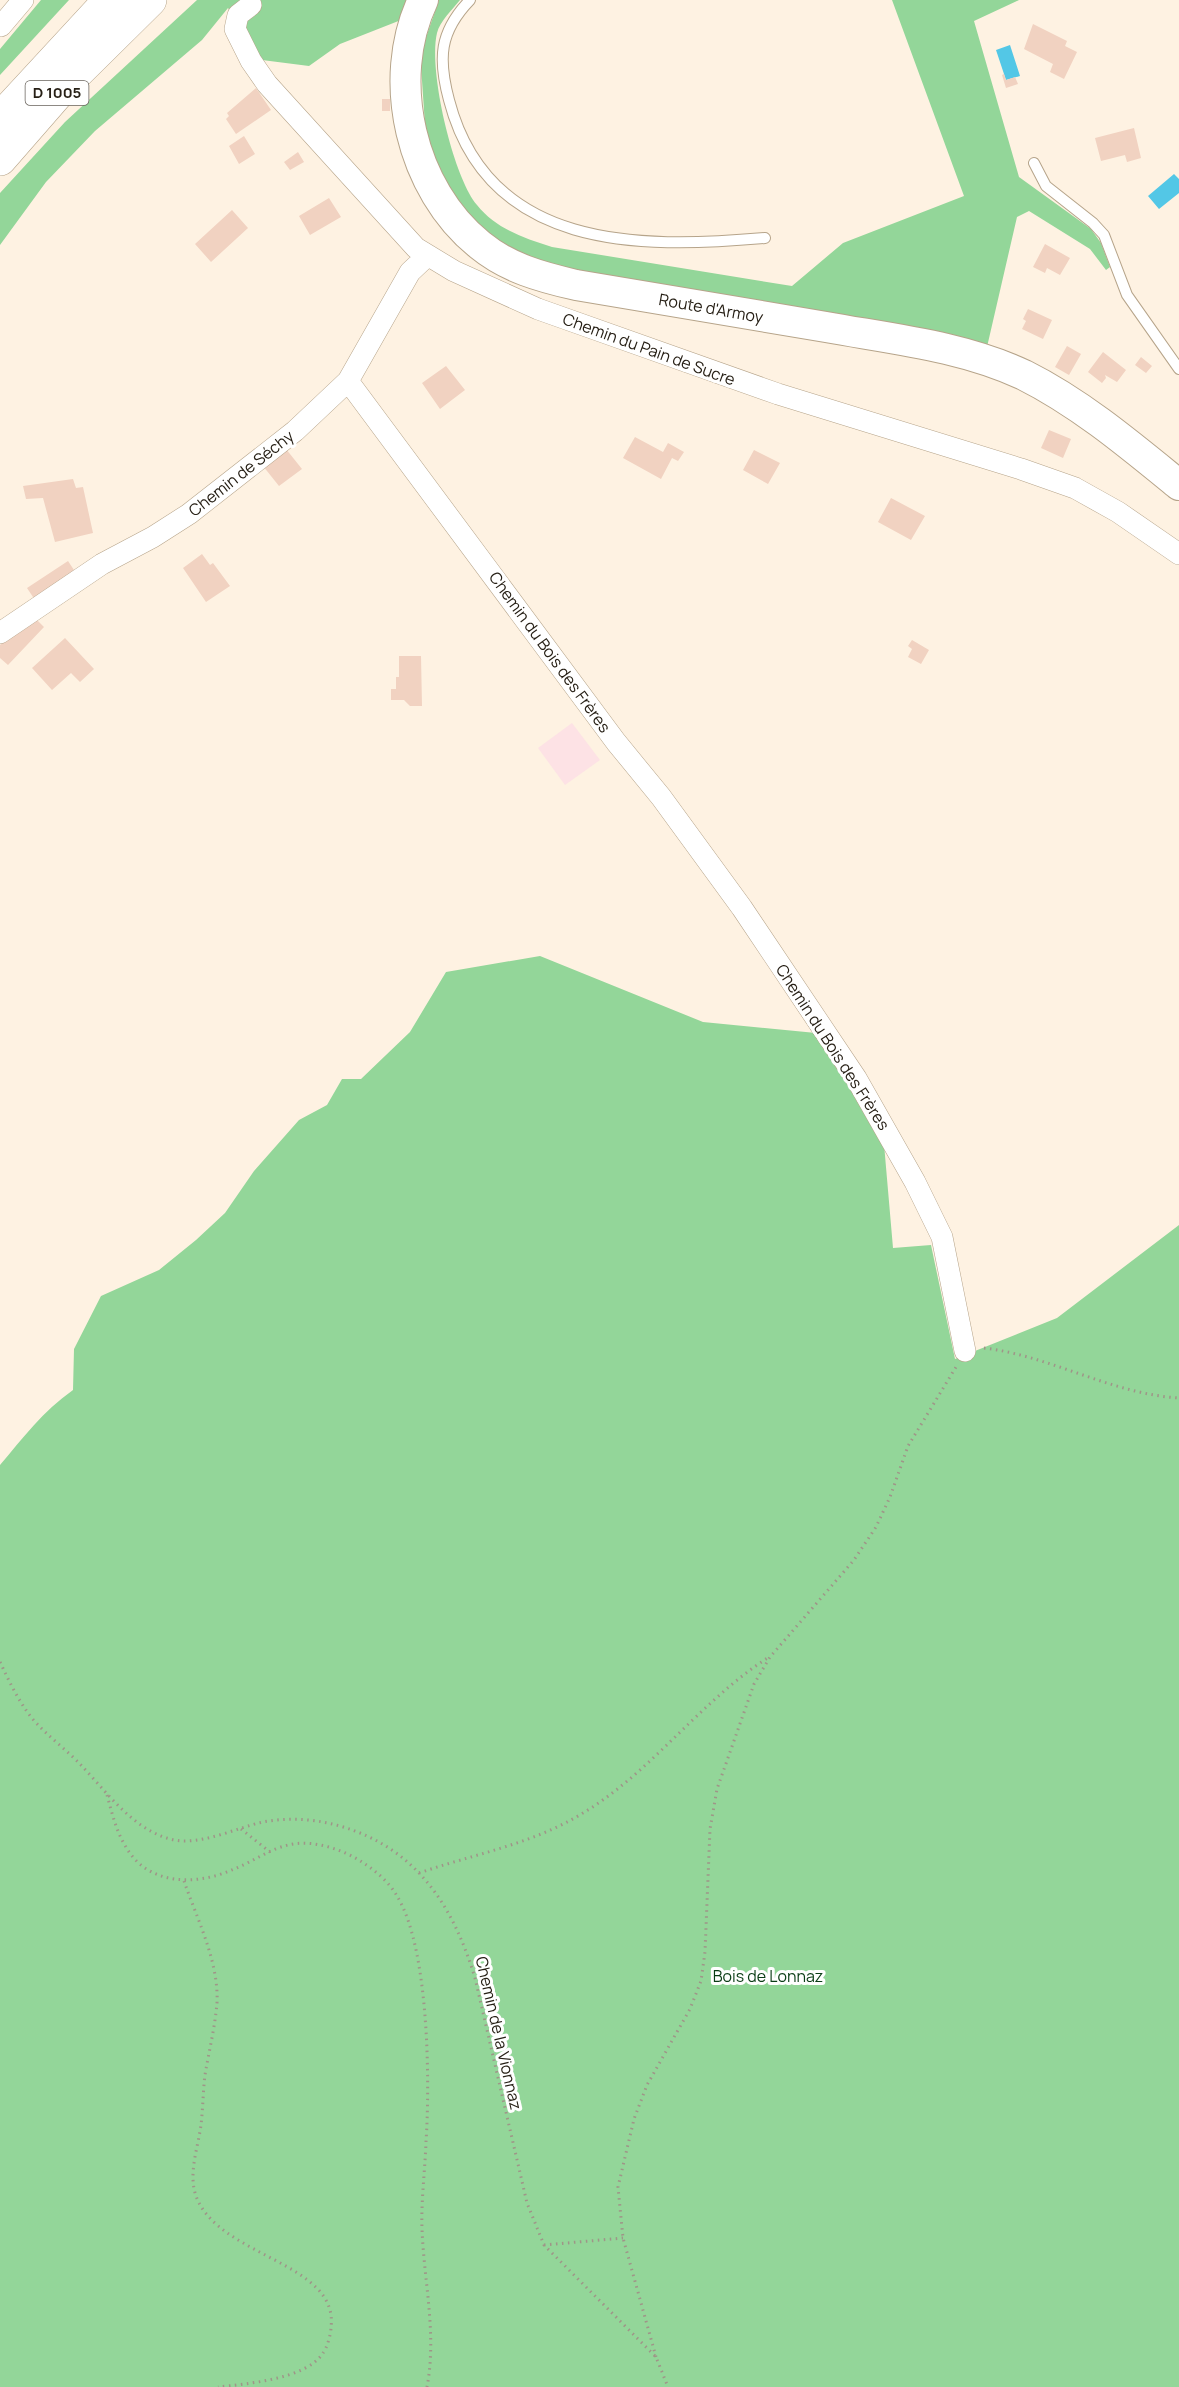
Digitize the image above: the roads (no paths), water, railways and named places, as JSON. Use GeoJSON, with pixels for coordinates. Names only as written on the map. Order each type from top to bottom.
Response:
{"type":"FeatureCollection","features":[{"type":"Feature","properties":{"kind":"highway","name":"D 1005"},"geometry":{"type":"LineString","coordinates":[[0,119],[114,16],[150,0]]}},
{"type":"Feature","properties":{"kind":"highway","name":"D 1005"},"geometry":{"type":"LineString","coordinates":[[0,159],[61,90],[114,16],[162,0]]}},
{"type":"Feature","properties":{"kind":"main road","name":"Route d'Armoy"},"geometry":{"type":"LineString","coordinates":[[423,0],[414,26],[407,62],[409,117],[417,153],[431,187],[452,218],[472,239],[494,255],[528,273],[576,285],[913,342],[982,358],[1024,375],[1051,390],[1176,480]]}},
{"type":"Feature","properties":{"kind":"street"},"geometry":{"type":"LineString","coordinates":[[1,26],[22,0]]}},
{"type":"Feature","properties":{"kind":"street","name":"Chemin du Pain de Sucre"},"geometry":{"type":"LineString","coordinates":[[251,5],[238,15],[235,29],[251,61],[285,105],[352,175],[416,248],[427,256],[510,297],[744,383],[1021,468],[1075,488],[1118,512],[1179,554]]}},
{"type":"Feature","properties":{"kind":"street","name":"Chemin de Séchy"},"geometry":{"type":"LineString","coordinates":[[0,633],[102,564],[153,537],[196,509],[295,431],[348,381],[410,272],[427,256]]}},
{"type":"Feature","properties":{"kind":"street","name":"Chemin du Bois des Frères"},"geometry":{"type":"LineString","coordinates":[[348,381],[742,908],[856,1078],[915,1182],[942,1237],[965,1352]]}},
{"type":"Feature","properties":{"kind":"lane"},"geometry":{"type":"LineString","coordinates":[[470,0],[458,12],[446,32],[442,54],[443,79],[452,113],[471,156],[493,184],[517,204],[544,220],[634,241],[699,244],[765,238]]}},
{"type":"Feature","properties":{"kind":"lane"},"geometry":{"type":"LineString","coordinates":[[1034,163],[1046,186],[1093,223],[1104,235],[1127,295],[1179,369]]}},
{"type":"Feature","properties":{"kind":"water"},"geometry":{"type":"Polygon","coordinates":[[[1010,45],[1020,76],[1006,80],[996,50],[1010,45]]]}},
{"type":"Feature","properties":{"kind":"water"},"geometry":{"type":"Polygon","coordinates":[[[1174,174],[1179,179],[1179,193],[1159,209],[1148,196],[1174,174]]]}},
{"type":"Feature","properties":{"kind":"park label","name":"Bois de Lonnaz"},"geometry":{"type":"Point","coordinates":[768,1976]}}]}
